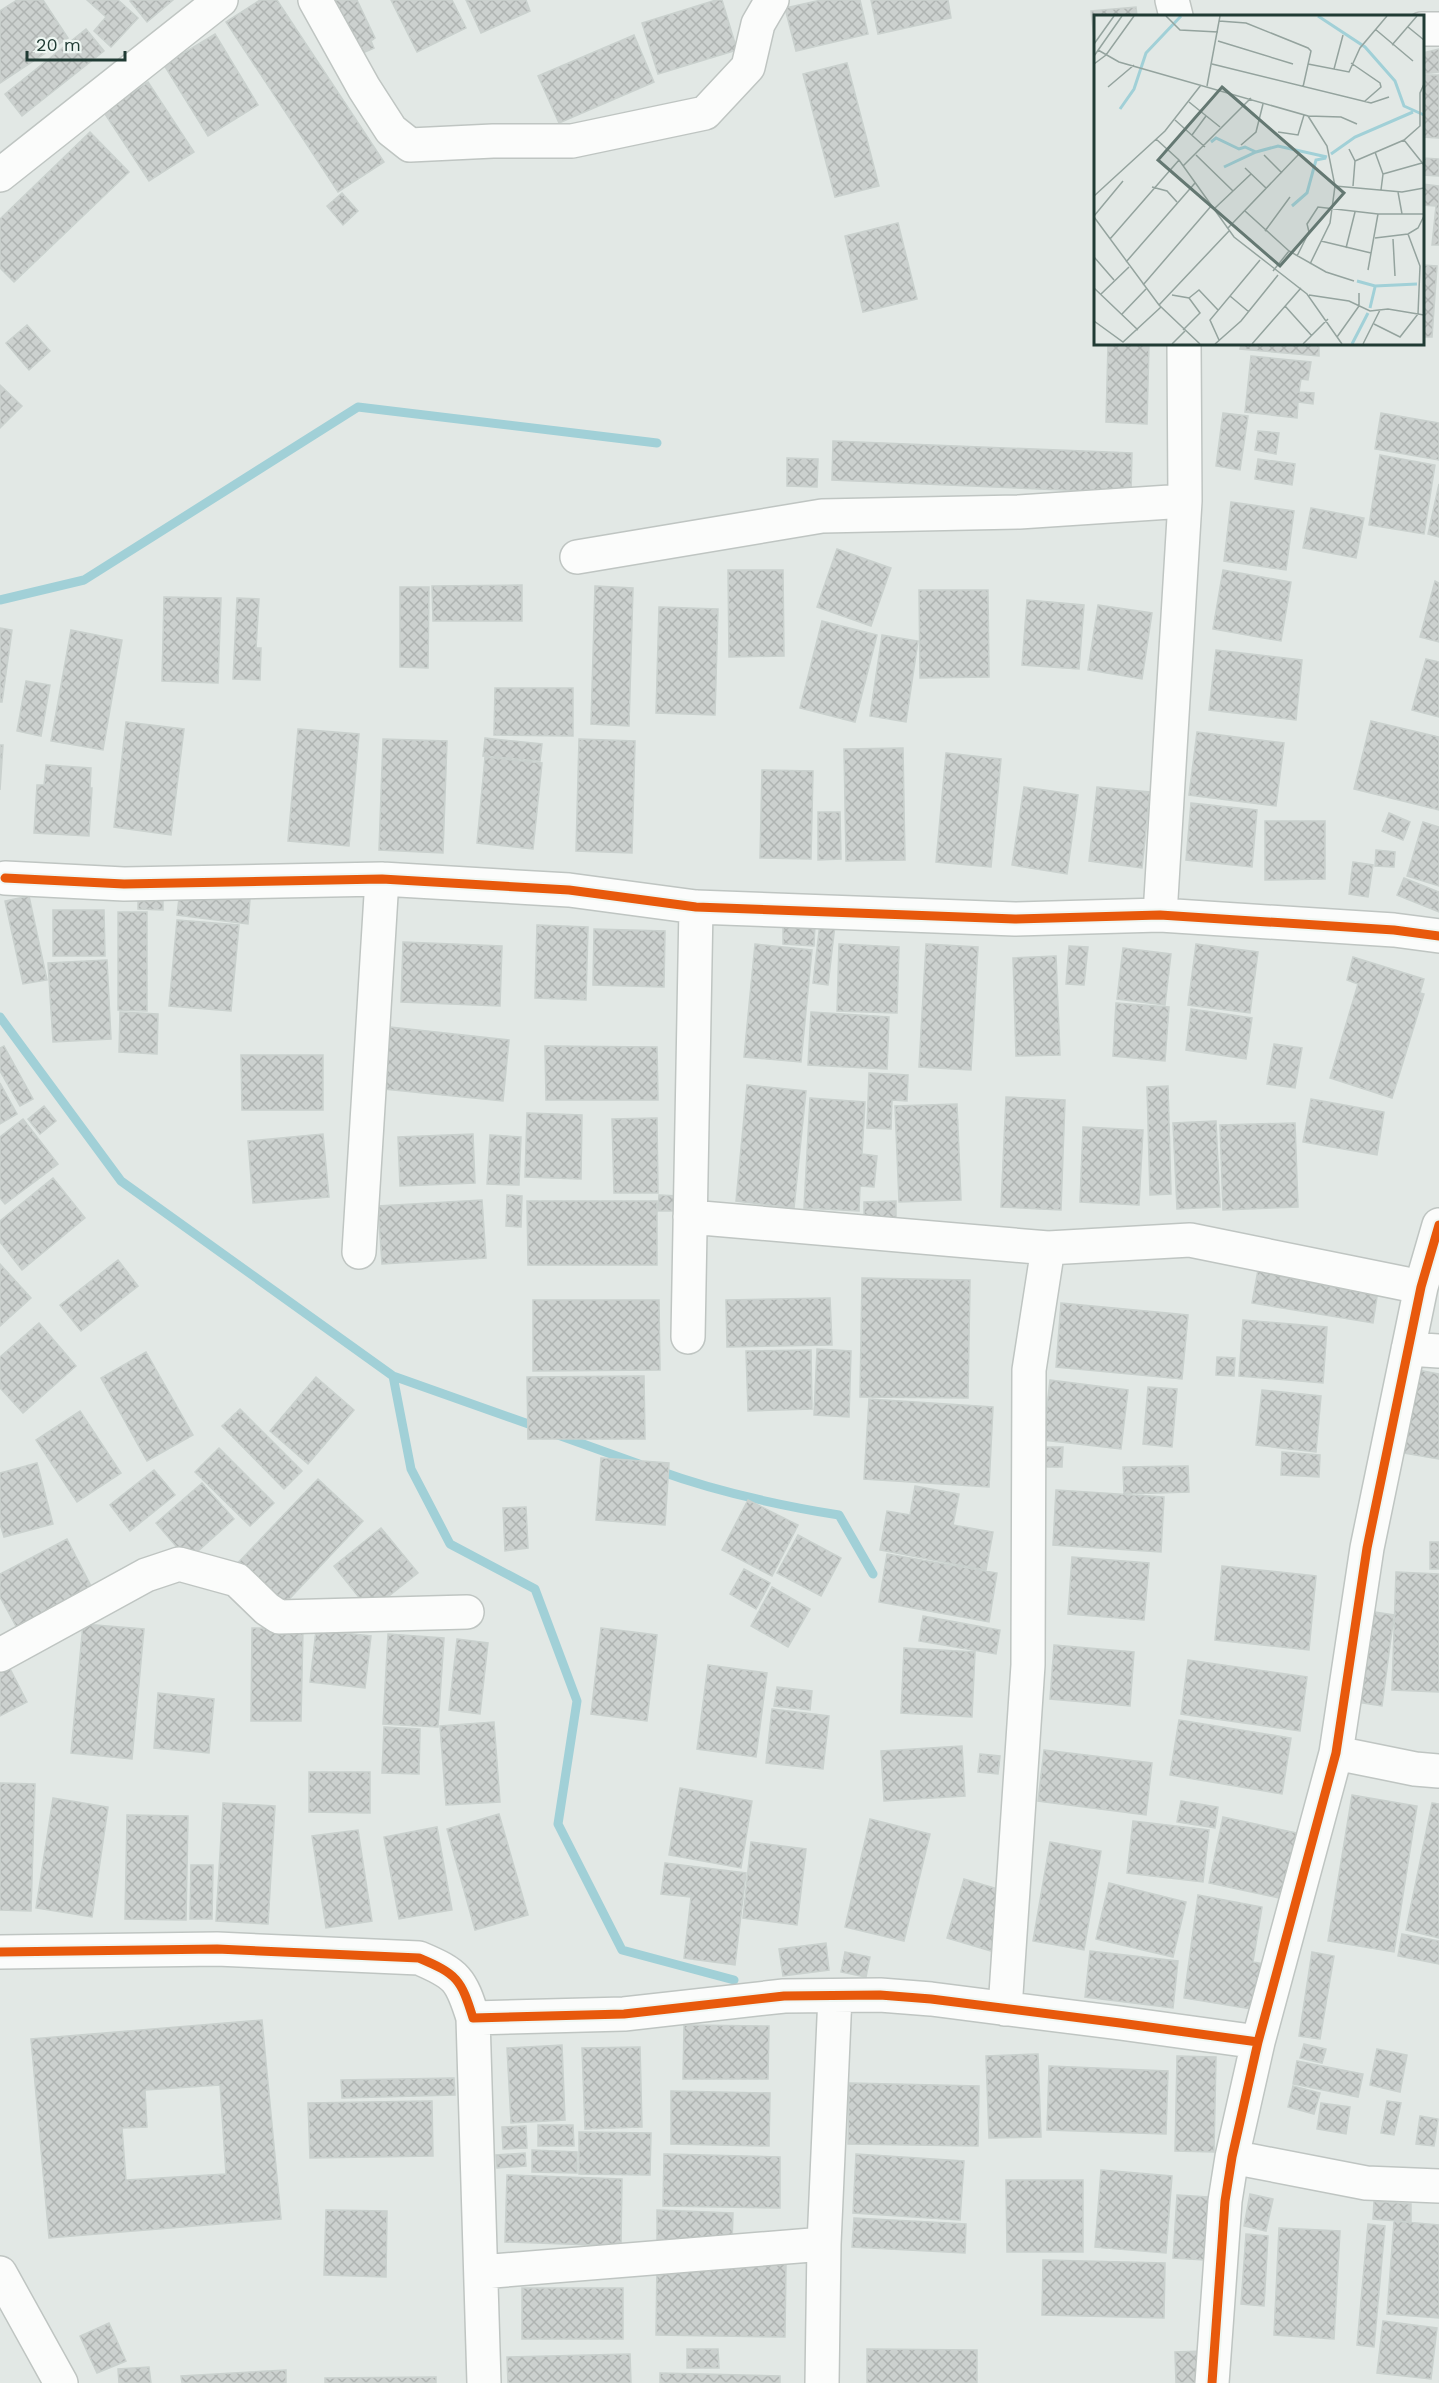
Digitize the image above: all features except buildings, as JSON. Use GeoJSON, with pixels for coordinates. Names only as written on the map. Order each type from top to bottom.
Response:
{"type":"FeatureCollection","features":[{"type":"Feature","properties":{"kind":"street"},"geometry":{"type":"LineString","coordinates":[[2,168],[221,0]]}},
{"type":"Feature","properties":{"kind":"street"},"geometry":{"type":"LineString","coordinates":[[315,0],[364,88],[391,130],[410,145],[493,141],[572,141],[705,113],[748,67],[758,24],[772,0]]}},
{"type":"Feature","properties":{"kind":"street"},"geometry":{"type":"LineString","coordinates":[[1172,0],[1176,15]]}},
{"type":"Feature","properties":{"kind":"street"},"geometry":{"type":"LineString","coordinates":[[1424,29],[1439,28]]}},
{"type":"Feature","properties":{"kind":"street"},"geometry":{"type":"LineString","coordinates":[[1160,915],[1185,501],[1184,345]]}},
{"type":"Feature","properties":{"kind":"street"},"geometry":{"type":"LineString","coordinates":[[577,557],[822,516],[1019,512],[1185,501]]}},
{"type":"Feature","properties":{"kind":"street"},"geometry":{"type":"LineString","coordinates":[[5,878],[124,884],[382,879],[569,890],[696,907],[1015,919],[1160,915],[1394,930],[1439,936]]}},
{"type":"Feature","properties":{"kind":"street"},"geometry":{"type":"LineString","coordinates":[[359,1252],[382,879]]}},
{"type":"Feature","properties":{"kind":"street"},"geometry":{"type":"LineString","coordinates":[[688,1337],[696,907]]}},
{"type":"Feature","properties":{"kind":"street"},"geometry":{"type":"LineString","coordinates":[[690,1217],[1047,1248],[1190,1240],[1420,1287]]}},
{"type":"Feature","properties":{"kind":"street"},"geometry":{"type":"LineString","coordinates":[[1212,2383],[1225,2201],[1232,2157],[1258,2042],[1336,1753],[1367,1548],[1423,1350],[1420,1287],[1439,1225]]}},
{"type":"Feature","properties":{"kind":"street"},"geometry":{"type":"LineString","coordinates":[[1005,2009],[1028,1665],[1029,1370],[1047,1248]]}},
{"type":"Feature","properties":{"kind":"street"},"geometry":{"type":"LineString","coordinates":[[0,1655],[146,1575],[179,1564],[237,1580],[267,1609],[279,1617],[467,1612]]}},
{"type":"Feature","properties":{"kind":"street"},"geometry":{"type":"LineString","coordinates":[[1336,1753],[1415,1769],[1439,1771]]}},
{"type":"Feature","properties":{"kind":"street"},"geometry":{"type":"LineString","coordinates":[[0,1952],[217,1949],[419,1958],[446,1970],[464,1988],[473,2018],[484,2383]]}},
{"type":"Feature","properties":{"kind":"street"},"geometry":{"type":"LineString","coordinates":[[473,2018],[624,2014],[784,1996],[880,1995],[932,1999],[1258,2042]]}},
{"type":"Feature","properties":{"kind":"street"},"geometry":{"type":"LineString","coordinates":[[822,2383],[824,2244],[835,1996]]}},
{"type":"Feature","properties":{"kind":"street"},"geometry":{"type":"LineString","coordinates":[[1232,2157],[1366,2183],[1439,2186]]}},
{"type":"Feature","properties":{"kind":"street"},"geometry":{"type":"LineString","coordinates":[[481,2272],[824,2244]]}},
{"type":"Feature","properties":{"kind":"street"},"geometry":{"type":"LineString","coordinates":[[0,2273],[61,2383]]}},
{"type":"Feature","properties":{"kind":"waterway"},"geometry":{"type":"LineString","coordinates":[[0,600],[84,580],[358,407],[657,443]]}},
{"type":"Feature","properties":{"kind":"waterway"},"geometry":{"type":"LineString","coordinates":[[0,1017],[121,1181],[393,1376],[537,1427]]}},
{"type":"Feature","properties":{"kind":"waterway"},"geometry":{"type":"LineString","coordinates":[[393,1376],[411,1469],[450,1544],[535,1589],[577,1701],[558,1824],[622,1950],[734,1980]]}},
{"type":"Feature","properties":{"kind":"waterway"},"geometry":{"type":"LineString","coordinates":[[558,1435],[639,1464]]}},
{"type":"Feature","properties":{"kind":"waterway"},"geometry":{"type":"LineString","coordinates":[[657,1470],[747,1497],[839,1515],[873,1574]]}},
{"type":"Feature","properties":{"kind":"cycle path"},"geometry":{"type":"LineString","coordinates":[[5,878],[124,884],[382,879],[569,890],[696,907],[1015,919],[1160,915],[1394,930],[1439,936]]}},
{"type":"Feature","properties":{"kind":"cycle path"},"geometry":{"type":"LineString","coordinates":[[1212,2383],[1225,2201],[1232,2157],[1258,2042],[1336,1753],[1367,1548],[1421,1287],[1439,1225]]}},
{"type":"Feature","properties":{"kind":"cycle path"},"geometry":{"type":"LineString","coordinates":[[0,1952],[217,1949],[419,1958],[456,1979],[465,1994],[473,2018],[624,2014],[784,1996],[880,1995],[931,1999],[1258,2042]]}}]}
